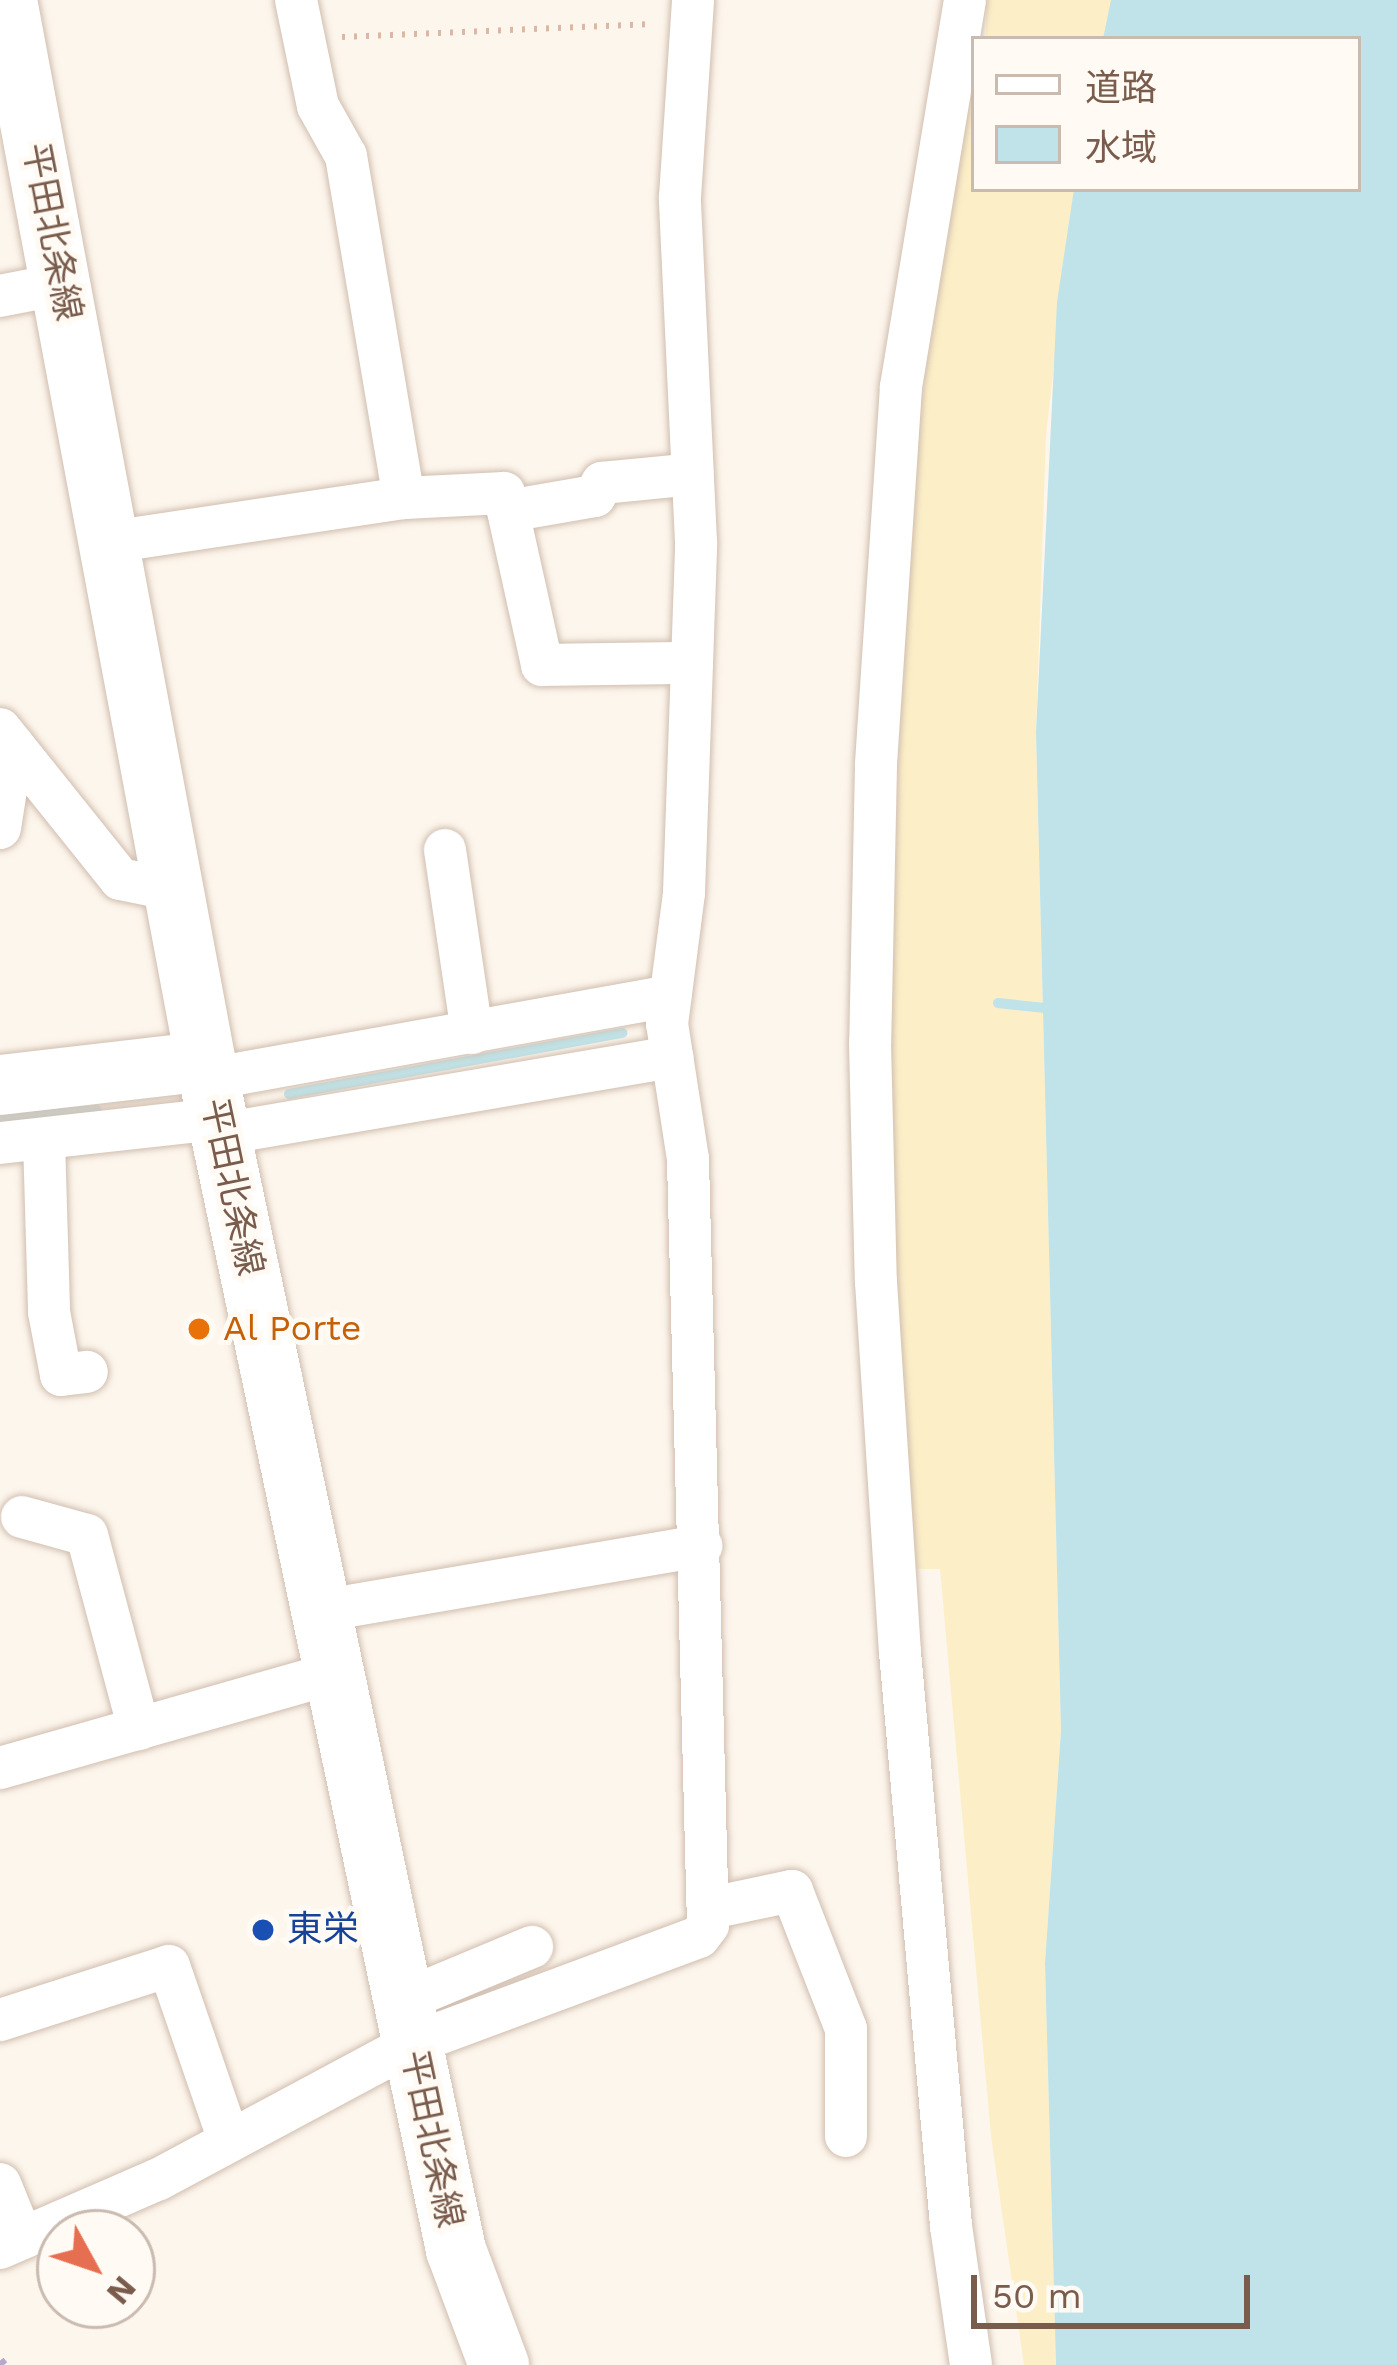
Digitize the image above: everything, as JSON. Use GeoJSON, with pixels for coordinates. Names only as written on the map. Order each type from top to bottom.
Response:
{"type":"FeatureCollection","features":[{"type":"Feature","properties":{"kind":"main road","name":"平田北条線"},"geometry":{"type":"LineString","coordinates":[[7,0],[214,1098],[320,1611],[456,2250],[499,2365]]}},
{"type":"Feature","properties":{"kind":"main road"},"geometry":{"type":"LineString","coordinates":[[0,1085],[214,1098]]}},
{"type":"Feature","properties":{"kind":"street"},"geometry":{"type":"LineString","coordinates":[[965,0],[901,387],[876,765],[870,1043],[876,1282],[900,1652],[951,2226],[971,2365]]}},
{"type":"Feature","properties":{"kind":"street"},"geometry":{"type":"LineString","coordinates":[[406,2022],[699,1937],[711,1908],[688,1159],[672,1057],[671,996],[684,893],[692,663],[693,475],[680,197],[692,12]]}},
{"type":"Feature","properties":{"kind":"street"},"geometry":{"type":"LineString","coordinates":[[300,20],[318,106],[346,156],[404,498]]}},
{"type":"Feature","properties":{"kind":"street"},"geometry":{"type":"LineString","coordinates":[[0,296],[62,284]]}},
{"type":"Feature","properties":{"kind":"street"},"geometry":{"type":"LineString","coordinates":[[508,511],[595,496],[602,483],[693,475]]}},
{"type":"Feature","properties":{"kind":"street"},"geometry":{"type":"LineString","coordinates":[[110,542],[404,498],[504,493],[542,665],[692,663]]}},
{"type":"Feature","properties":{"kind":"street"},"geometry":{"type":"LineString","coordinates":[[6,737],[121,879],[174,890]]}},
{"type":"Feature","properties":{"kind":"street"},"geometry":{"type":"LineString","coordinates":[[0,828],[6,737]]}},
{"type":"Feature","properties":{"kind":"street"},"geometry":{"type":"LineString","coordinates":[[446,850],[472,1033]]}},
{"type":"Feature","properties":{"kind":"street"},"geometry":{"type":"LineString","coordinates":[[0,1143],[44,1140],[472,1033],[671,996]]}},
{"type":"Feature","properties":{"kind":"street"},"geometry":{"type":"LineString","coordinates":[[214,1098],[672,1057]]}},
{"type":"Feature","properties":{"kind":"street"},"geometry":{"type":"LineString","coordinates":[[44,1140],[49,1312],[62,1375],[87,1372]]}},
{"type":"Feature","properties":{"kind":"street"},"geometry":{"type":"LineString","coordinates":[[22,1517],[87,1535],[139,1729]]}},
{"type":"Feature","properties":{"kind":"street"},"geometry":{"type":"LineString","coordinates":[[320,1611],[701,1546]]}},
{"type":"Feature","properties":{"kind":"street"},"geometry":{"type":"LineString","coordinates":[[0,1768],[334,1673]]}},
{"type":"Feature","properties":{"kind":"street"},"geometry":{"type":"LineString","coordinates":[[711,1908],[793,1891],[846,2029],[846,2136]]}},
{"type":"Feature","properties":{"kind":"street"},"geometry":{"type":"LineString","coordinates":[[0,2184],[11,2243],[229,2140],[406,2022],[532,1947]]}},
{"type":"Feature","properties":{"kind":"street"},"geometry":{"type":"LineString","coordinates":[[0,2020],[169,1966],[229,2140]]}},
{"type":"Feature","properties":{"kind":"path"},"geometry":{"type":"LineString","coordinates":[[300,20],[518,24],[692,12]]}},
{"type":"Feature","properties":{"kind":"sand"},"geometry":{"type":"Polygon","coordinates":[[[986,0],[1111,0],[1111,36],[986,36],[986,0]]]}},
{"type":"Feature","properties":{"kind":"sand"},"geometry":{"type":"Polygon","coordinates":[[[971,77],[971,192],[1074,192],[1046,435],[1036,732],[1061,1731],[1045,1963],[1056,2365],[1024,2365],[991,2136],[940,1569],[916,1569],[893,1268],[888,1048],[909,482],[971,77]]]}},
{"type":"Feature","properties":{"kind":"water"},"geometry":{"type":"Polygon","coordinates":[[[1111,0],[1397,0],[1397,2365],[1056,2365],[1045,1963],[1061,1731],[1036,732],[1057,302],[1074,192],[1361,192],[1361,36],[1104,36],[1111,0]]]}},
{"type":"Feature","properties":{"kind":"waterway"},"geometry":{"type":"LineString","coordinates":[[998,1003],[1045,1008]]}},
{"type":"Feature","properties":{"kind":"waterway"},"geometry":{"type":"LineString","coordinates":[[289,1094],[622,1033]]}},
{"type":"Feature","properties":{"kind":"waterway"},"geometry":{"type":"LineString","coordinates":[[0,1119],[97,1110]]}},
{"type":"Feature","properties":{"kind":"railway"},"geometry":{"type":"LineString","coordinates":[[0,2360],[4,2365]]}},
{"type":"Feature","properties":{"kind":"place","name":"Al Porte"},"geometry":{"type":"Point","coordinates":[199,1329]}},
{"type":"Feature","properties":{"kind":"place","name":"東栄"},"geometry":{"type":"Point","coordinates":[263,1930]}}]}
